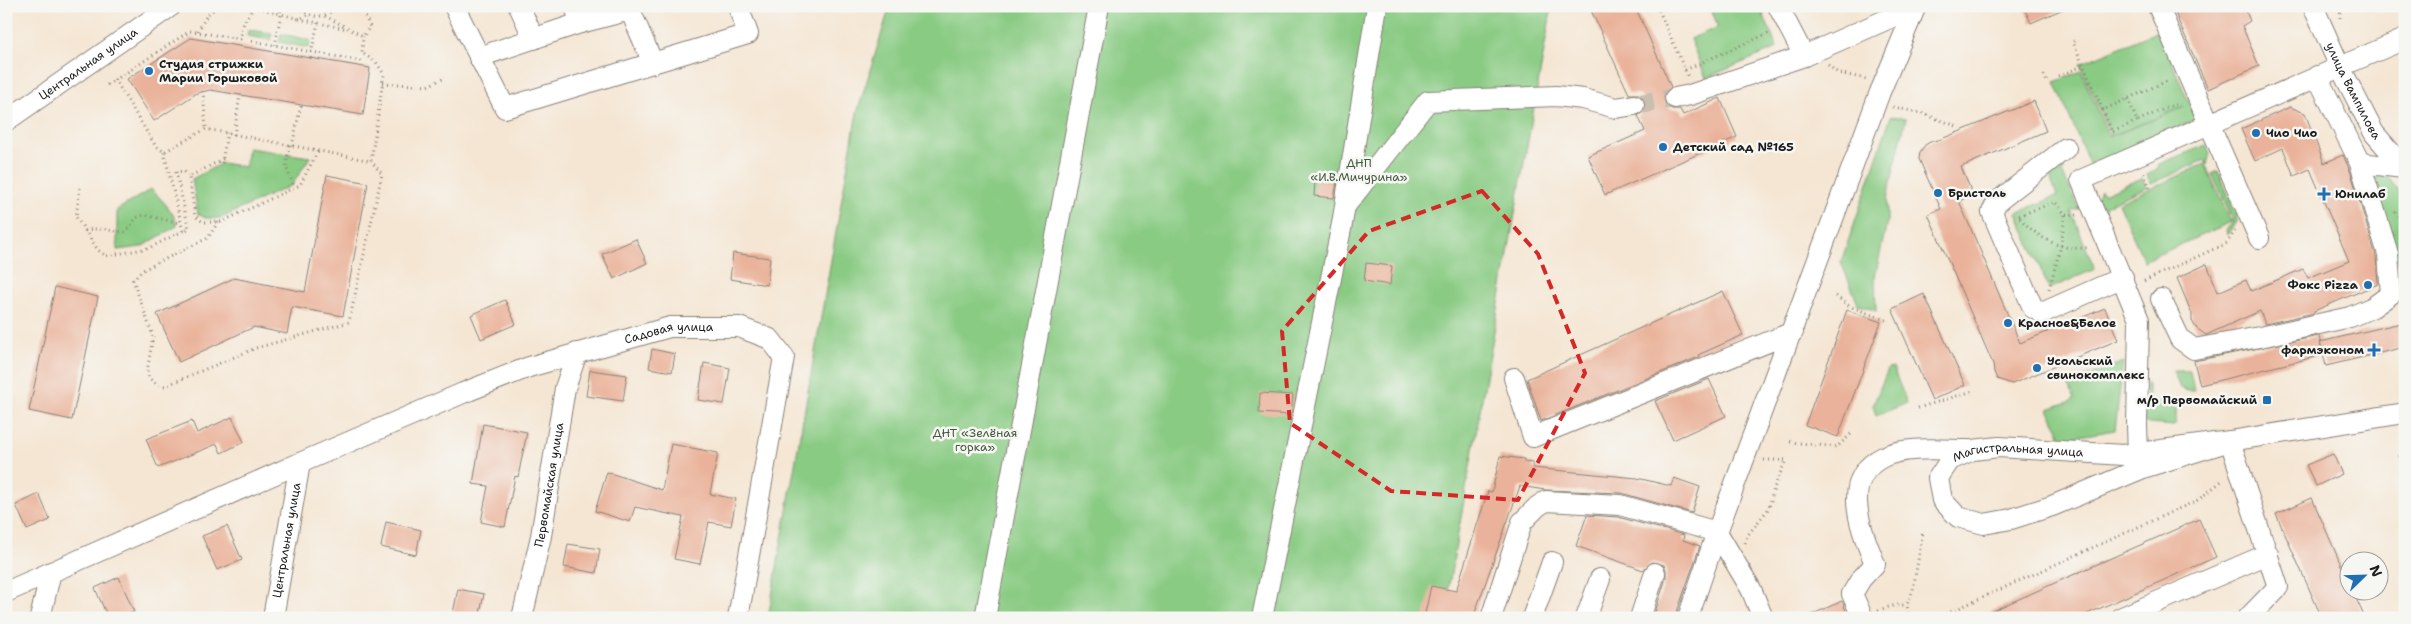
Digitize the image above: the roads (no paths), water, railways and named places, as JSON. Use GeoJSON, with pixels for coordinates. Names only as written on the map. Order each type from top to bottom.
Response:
{"type":"FeatureCollection","features":[{"type":"Feature","properties":{"kind":"street","name":"Центральная улица"},"geometry":{"type":"LineString","coordinates":[[6,121],[171,6]]}},
{"type":"Feature","properties":{"kind":"street"},"geometry":{"type":"LineString","coordinates":[[454,6],[505,108],[748,34],[738,6]]}},
{"type":"Feature","properties":{"kind":"street"},"geometry":{"type":"LineString","coordinates":[[519,6],[534,39]]}},
{"type":"Feature","properties":{"kind":"street"},"geometry":{"type":"LineString","coordinates":[[985,618],[1099,6]]}},
{"type":"Feature","properties":{"kind":"street"},"geometry":{"type":"LineString","coordinates":[[1262,618],[1344,206],[1377,6]]}},
{"type":"Feature","properties":{"kind":"street"},"geometry":{"type":"LineString","coordinates":[[1778,6],[1787,24],[1811,53]]}},
{"type":"Feature","properties":{"kind":"street"},"geometry":{"type":"LineString","coordinates":[[2158,6],[2259,238]]}},
{"type":"Feature","properties":{"kind":"street","name":"улица Вампилова"},"geometry":{"type":"LineString","coordinates":[[2313,6],[2346,64],[2374,133],[2405,168]]}},
{"type":"Feature","properties":{"kind":"street"},"geometry":{"type":"LineString","coordinates":[[1675,98],[1696,93],[1811,53],[1915,7]]}},
{"type":"Feature","properties":{"kind":"street"},"geometry":{"type":"LineString","coordinates":[[1688,618],[1717,532],[1880,92],[1915,7]]}},
{"type":"Feature","properties":{"kind":"street"},"geometry":{"type":"LineString","coordinates":[[479,57],[534,39],[577,15],[620,9],[630,10],[652,63]]}},
{"type":"Feature","properties":{"kind":"street"},"geometry":{"type":"LineString","coordinates":[[2141,461],[2139,320],[2081,180],[2405,39]]}},
{"type":"Feature","properties":{"kind":"street"},"geometry":{"type":"LineString","coordinates":[[2162,299],[2180,339],[2194,349],[2350,317],[2373,307],[2391,294],[2388,254],[2360,163],[2317,76]]}},
{"type":"Feature","properties":{"kind":"street"},"geometry":{"type":"LineString","coordinates":[[1344,206],[1428,100],[1556,96],[1583,99],[1616,108],[1634,105]]}},
{"type":"Feature","properties":{"kind":"street"},"geometry":{"type":"LineString","coordinates":[[2066,148],[1996,202],[1992,212],[2034,308],[2042,313],[2123,278]]}},
{"type":"Feature","properties":{"kind":"street"},"geometry":{"type":"LineString","coordinates":[[2360,163],[2405,168]]}},
{"type":"Feature","properties":{"kind":"street","name":"Садовая улица"},"geometry":{"type":"LineString","coordinates":[[6,592],[300,463],[463,393],[529,367],[670,327],[739,326],[770,339],[784,357],[738,618]]}},
{"type":"Feature","properties":{"kind":"street"},"geometry":{"type":"LineString","coordinates":[[1514,378],[1533,437],[1792,332]]}},
{"type":"Feature","properties":{"kind":"street","name":"Первомайская улица"},"geometry":{"type":"LineString","coordinates":[[522,618],[541,536],[565,388],[577,353]]}},
{"type":"Feature","properties":{"kind":"street","name":"Магистральная улица"},"geometry":{"type":"LineString","coordinates":[[2141,461],[2123,455],[1999,447],[1973,450],[1950,460],[1938,478],[1942,500],[1958,517],[1984,524],[2011,519],[2052,506],[2141,461],[2230,441],[2405,413]]}},
{"type":"Feature","properties":{"kind":"street"},"geometry":{"type":"LineString","coordinates":[[2230,441],[2278,588],[2248,618]]}},
{"type":"Feature","properties":{"kind":"street"},"geometry":{"type":"LineString","coordinates":[[1869,614],[1852,594],[1861,578],[1875,564],[1861,530],[1856,497],[1862,473],[1883,457],[1901,452],[1973,450]]}},
{"type":"Feature","properties":{"kind":"street","name":"Центральная улица"},"geometry":{"type":"LineString","coordinates":[[273,618],[300,463]]}},
{"type":"Feature","properties":{"kind":"street"},"geometry":{"type":"LineString","coordinates":[[1491,618],[1522,522],[1538,506],[1546,501],[1620,505],[1717,532],[1737,565],[1763,618]]}},
{"type":"Feature","properties":{"kind":"street"},"geometry":{"type":"LineString","coordinates":[[2120,618],[2268,554]]}},
{"type":"Feature","properties":{"kind":"street"},"geometry":{"type":"LineString","coordinates":[[1532,618],[1552,562]]}},
{"type":"Feature","properties":{"kind":"street"},"geometry":{"type":"LineString","coordinates":[[40,618],[51,572]]}},
{"type":"Feature","properties":{"kind":"street"},"geometry":{"type":"LineString","coordinates":[[1640,618],[1655,573]]}},
{"type":"Feature","properties":{"kind":"street"},"geometry":{"type":"LineString","coordinates":[[1586,618],[1600,579]]}},
{"type":"Feature","properties":{"kind":"tunnel"},"geometry":{"type":"LineString","coordinates":[[1634,105],[1675,98]]}},
{"type":"Feature","properties":{"kind":"place","name":"Студия стрижки Марии Горшковой"},"geometry":{"type":"Point","coordinates":[149,71]}},
{"type":"Feature","properties":{"kind":"place","name":"Чио Чио"},"geometry":{"type":"Point","coordinates":[2256,133]}},
{"type":"Feature","properties":{"kind":"place","name":"Детский сад №165"},"geometry":{"type":"Point","coordinates":[1663,147]}},
{"type":"Feature","properties":{"kind":"place","name":"Бристоль"},"geometry":{"type":"Point","coordinates":[1938,193]}},
{"type":"Feature","properties":{"kind":"place","name":"Юнилаб"},"geometry":{"type":"Point","coordinates":[2324,194]}},
{"type":"Feature","properties":{"kind":"place","name":"Фокс Pizza"},"geometry":{"type":"Point","coordinates":[2368,285]}},
{"type":"Feature","properties":{"kind":"place","name":"Красное&Белое"},"geometry":{"type":"Point","coordinates":[2008,323]}},
{"type":"Feature","properties":{"kind":"place","name":"фармэконом"},"geometry":{"type":"Point","coordinates":[2374,350]}},
{"type":"Feature","properties":{"kind":"place","name":"Усольский свинокомплекс"},"geometry":{"type":"Point","coordinates":[2037,368]}},
{"type":"Feature","properties":{"kind":"place","name":"м/р Первомайский"},"geometry":{"type":"Point","coordinates":[2267,400]}},
{"type":"Feature","properties":{"kind":"park label","name":"ДНП «И.В.Мичурина»"},"geometry":{"type":"Point","coordinates":[1359,170]}},
{"type":"Feature","properties":{"kind":"park label","name":"ДНТ «Зелёная горка»"},"geometry":{"type":"Point","coordinates":[975,440]}}]}
